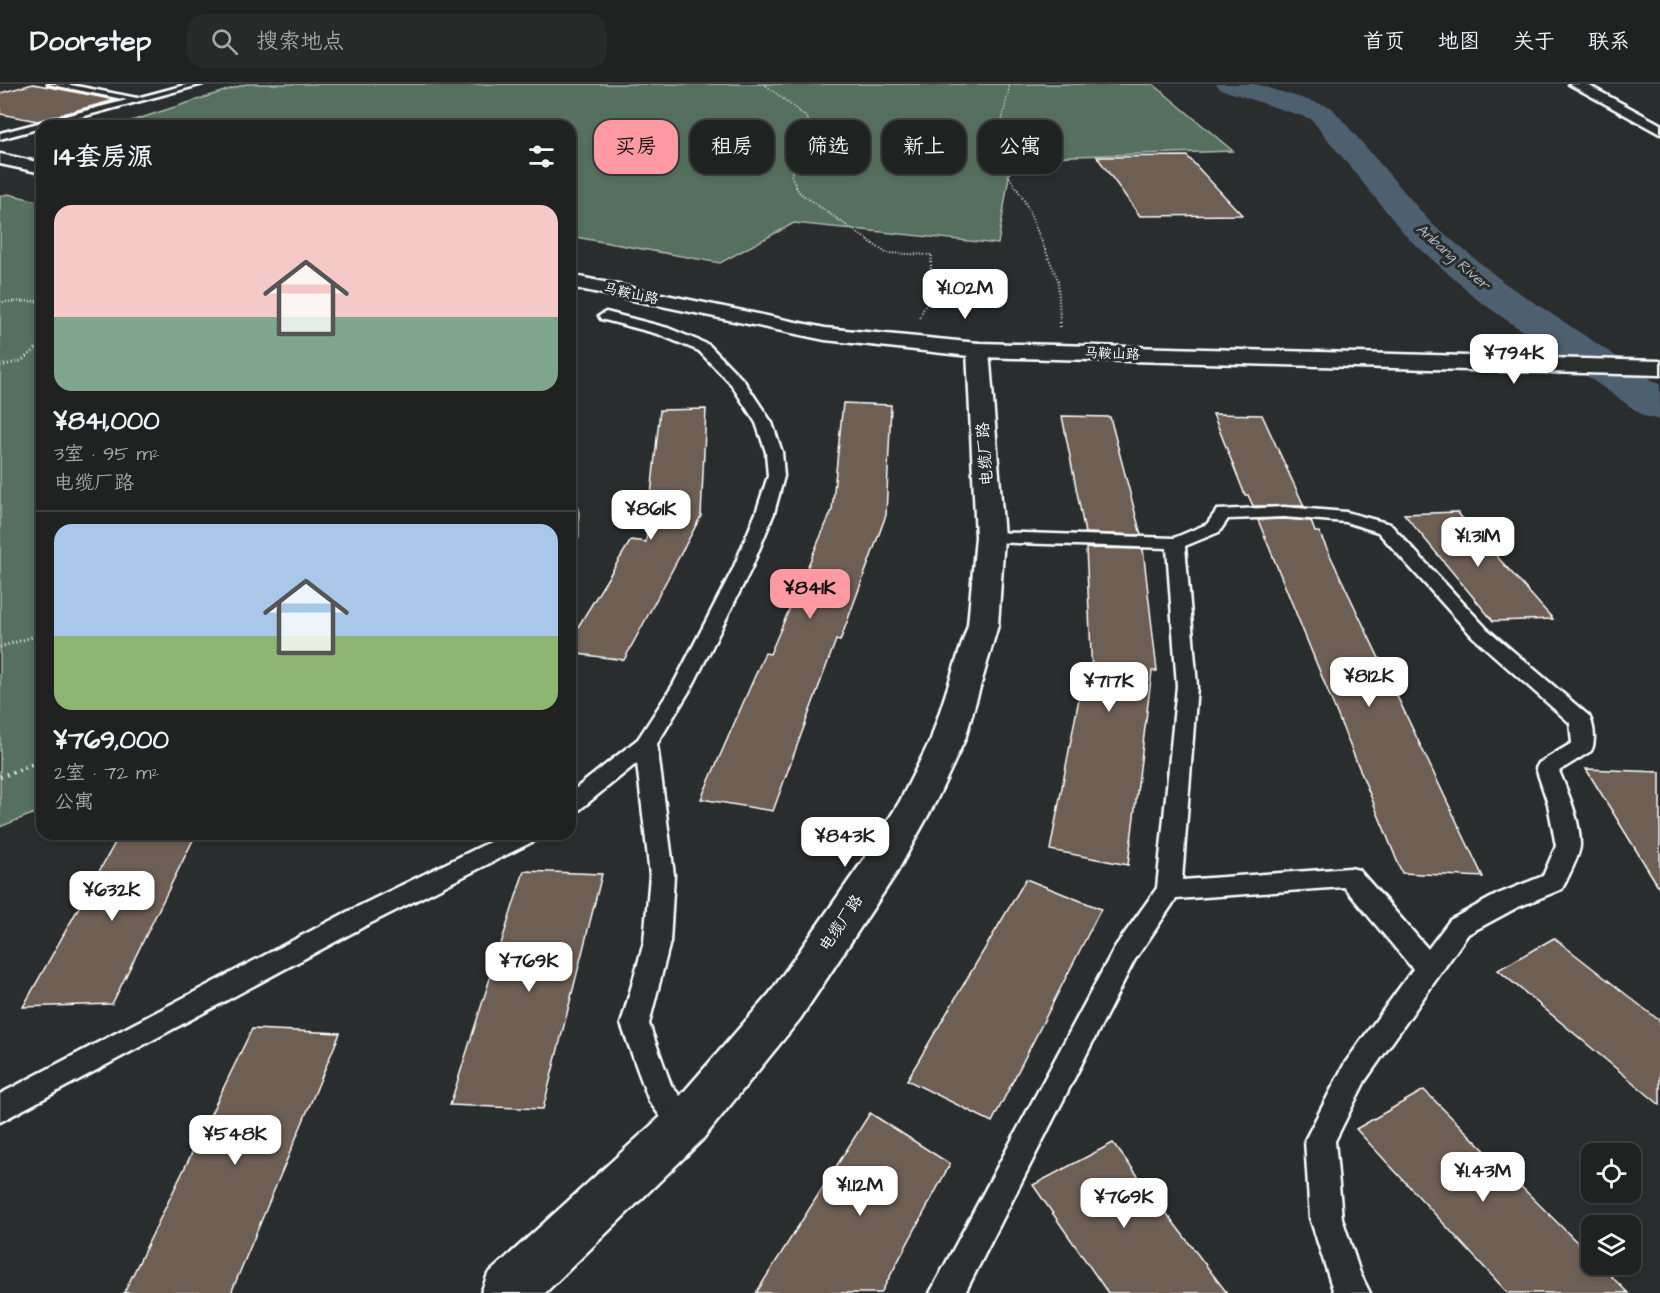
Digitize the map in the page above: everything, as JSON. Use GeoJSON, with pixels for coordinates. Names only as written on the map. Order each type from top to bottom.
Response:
{"type":"FeatureCollection","features":[{"type":"Feature","properties":{"kind":"main road"},"geometry":{"type":"LineString","coordinates":[[1576,84],[1660,130]]}},
{"type":"Feature","properties":{"kind":"main road"},"geometry":{"type":"LineString","coordinates":[[1596,84],[1660,118]]}},
{"type":"Feature","properties":{"kind":"main road"},"geometry":{"type":"LineString","coordinates":[[0,151],[36,159]]}},
{"type":"Feature","properties":{"kind":"main road"},"geometry":{"type":"LineString","coordinates":[[0,159],[36,167]]}},
{"type":"Feature","properties":{"kind":"main road","name":"马鞍山路"},"geometry":{"type":"LineString","coordinates":[[576,272],[784,316],[912,335],[1660,369]]}},
{"type":"Feature","properties":{"kind":"main road","name":"马鞍山路"},"geometry":{"type":"LineString","coordinates":[[576,282],[825,334],[978,350],[1660,357]]}},
{"type":"Feature","properties":{"kind":"main road","name":"电缆厂路"},"geometry":{"type":"LineString","coordinates":[[507,1293],[685,1125],[785,1006],[883,862],[918,801],[948,739],[983,625],[990,537],[978,350]]}},
{"type":"Feature","properties":{"kind":"lane"},"geometry":{"type":"LineString","coordinates":[[52,84],[139,100]]}},
{"type":"Feature","properties":{"kind":"lane"},"geometry":{"type":"LineString","coordinates":[[62,120],[199,84]]}},
{"type":"Feature","properties":{"kind":"lane"},"geometry":{"type":"LineString","coordinates":[[0,136],[36,127]]}},
{"type":"Feature","properties":{"kind":"lane"},"geometry":{"type":"LineString","coordinates":[[576,800],[646,744],[682,685],[742,569],[765,513],[776,476],[774,452],[764,423],[737,381],[705,348],[663,331],[606,316]]}},
{"type":"Feature","properties":{"kind":"lane"},"geometry":{"type":"LineString","coordinates":[[990,537],[1176,543],[1213,528],[1223,514],[1283,512],[1366,520],[1384,528],[1480,633],[1581,721],[1584,746],[1547,768],[1560,804],[1568,846],[1553,882],[1507,902],[1459,927],[1355,1072],[1320,1140],[1326,1218],[1346,1282],[1353,1293]]}},
{"type":"Feature","properties":{"kind":"lane"},"geometry":{"type":"LineString","coordinates":[[947,1293],[1124,954],[1169,890],[1186,686],[1176,543]]}},
{"type":"Feature","properties":{"kind":"lane"},"geometry":{"type":"LineString","coordinates":[[646,744],[662,875],[657,942],[635,1024],[659,1092],[685,1125]]}},
{"type":"Feature","properties":{"kind":"lane"},"geometry":{"type":"LineString","coordinates":[[0,1109],[356,919],[515,840]]}},
{"type":"Feature","properties":{"kind":"lane"},"geometry":{"type":"LineString","coordinates":[[1169,890],[1350,877],[1430,969]]}},
{"type":"Feature","properties":{"kind":"path"},"geometry":{"type":"LineString","coordinates":[[764,84],[794,106],[822,141],[817,150],[791,173],[790,179],[800,194],[886,253],[933,255],[928,299],[912,335]]}},
{"type":"Feature","properties":{"kind":"path"},"geometry":{"type":"LineString","coordinates":[[1010,84],[995,154],[1025,202],[1058,280],[1060,342]]}},
{"type":"Feature","properties":{"kind":"path"},"geometry":{"type":"LineString","coordinates":[[0,302],[36,301]]}},
{"type":"Feature","properties":{"kind":"path"},"geometry":{"type":"LineString","coordinates":[[0,366],[21,361],[36,349]]}},
{"type":"Feature","properties":{"kind":"path"},"geometry":{"type":"LineString","coordinates":[[0,647],[36,636]]}},
{"type":"Feature","properties":{"kind":"path"},"geometry":{"type":"LineString","coordinates":[[0,777],[36,763]]}},
{"type":"Feature","properties":{"kind":"green space"},"geometry":{"type":"Polygon","coordinates":[[[246,84],[1153,84],[1233,151],[1062,156],[1062,120],[978,120],[978,174],[1009,174],[998,244],[794,223],[720,263],[576,237],[576,120],[135,120],[246,84]]]}},
{"type":"Feature","properties":{"kind":"green space"},"geometry":{"type":"Polygon","coordinates":[[[8,194],[36,201],[36,812],[0,827],[0,196],[8,194]]]}},
{"type":"Feature","properties":{"kind":"green space"},"geometry":{"type":"Polygon","coordinates":[[[576,500],[579,510],[579,538],[576,540],[576,500]]]}},
{"type":"Feature","properties":{"kind":"building"},"geometry":{"type":"Polygon","coordinates":[[[33,84],[115,100],[36,121],[0,114],[0,93],[33,84]]]}},
{"type":"Feature","properties":{"kind":"building"},"geometry":{"type":"Polygon","coordinates":[[[1187,156],[1242,215],[1140,216],[1097,157],[1187,156]]]}},
{"type":"Feature","properties":{"kind":"building"},"geometry":{"type":"Polygon","coordinates":[[[843,403],[891,405],[886,515],[840,641],[836,640],[773,811],[701,799],[765,653],[770,654],[832,510],[843,403]]]}},
{"type":"Feature","properties":{"kind":"building"},"geometry":{"type":"Polygon","coordinates":[[[706,409],[701,516],[624,660],[576,654],[576,630],[631,540],[646,542],[660,410],[706,409]]]}},
{"type":"Feature","properties":{"kind":"building"},"geometry":{"type":"Polygon","coordinates":[[[1213,414],[1262,415],[1304,506],[1253,506],[1248,495],[1245,495],[1213,414]]]}},
{"type":"Feature","properties":{"kind":"building"},"geometry":{"type":"Polygon","coordinates":[[[1062,416],[1110,417],[1141,535],[1085,533],[1062,416]]]}},
{"type":"Feature","properties":{"kind":"building"},"geometry":{"type":"Polygon","coordinates":[[[1457,512],[1553,619],[1493,621],[1404,514],[1457,512]]]}},
{"type":"Feature","properties":{"kind":"building"},"geometry":{"type":"Polygon","coordinates":[[[1258,520],[1311,521],[1315,532],[1319,532],[1483,877],[1402,873],[1258,520]]]}},
{"type":"Feature","properties":{"kind":"building"},"geometry":{"type":"Polygon","coordinates":[[[1086,548],[1143,549],[1157,671],[1152,671],[1128,865],[1050,850],[1080,693],[1093,695],[1086,548]]]}},
{"type":"Feature","properties":{"kind":"building"},"geometry":{"type":"Polygon","coordinates":[[[1586,769],[1660,772],[1660,889],[1586,769]]]}},
{"type":"Feature","properties":{"kind":"building"},"geometry":{"type":"Polygon","coordinates":[[[117,840],[193,840],[112,1004],[23,1007],[117,840]]]}},
{"type":"Feature","properties":{"kind":"building"},"geometry":{"type":"Polygon","coordinates":[[[524,871],[602,874],[543,1109],[450,1105],[524,871]]]}},
{"type":"Feature","properties":{"kind":"building"},"geometry":{"type":"Polygon","coordinates":[[[1026,879],[1101,909],[992,1122],[907,1080],[1026,879]]]}},
{"type":"Feature","properties":{"kind":"building"},"geometry":{"type":"Polygon","coordinates":[[[1554,938],[1660,1021],[1660,1105],[1498,970],[1554,938]]]}},
{"type":"Feature","properties":{"kind":"building"},"geometry":{"type":"Polygon","coordinates":[[[252,1029],[340,1033],[231,1293],[124,1293],[252,1029]]]}},
{"type":"Feature","properties":{"kind":"building"},"geometry":{"type":"Polygon","coordinates":[[[1424,1090],[1581,1246],[1581,1275],[1610,1275],[1628,1293],[1508,1293],[1356,1129],[1424,1090]]]}},
{"type":"Feature","properties":{"kind":"building"},"geometry":{"type":"Polygon","coordinates":[[[870,1113],[950,1164],[881,1293],[756,1293],[870,1113]]]}},
{"type":"Feature","properties":{"kind":"building"},"geometry":{"type":"Polygon","coordinates":[[[1113,1143],[1227,1293],[1108,1293],[1033,1185],[1113,1143]]]}},
{"type":"Feature","properties":{"kind":"waterway","name":"Anbang River"},"geometry":{"type":"LineString","coordinates":[[1229,84],[1321,113],[1420,231],[1492,292],[1660,406]]}}]}
